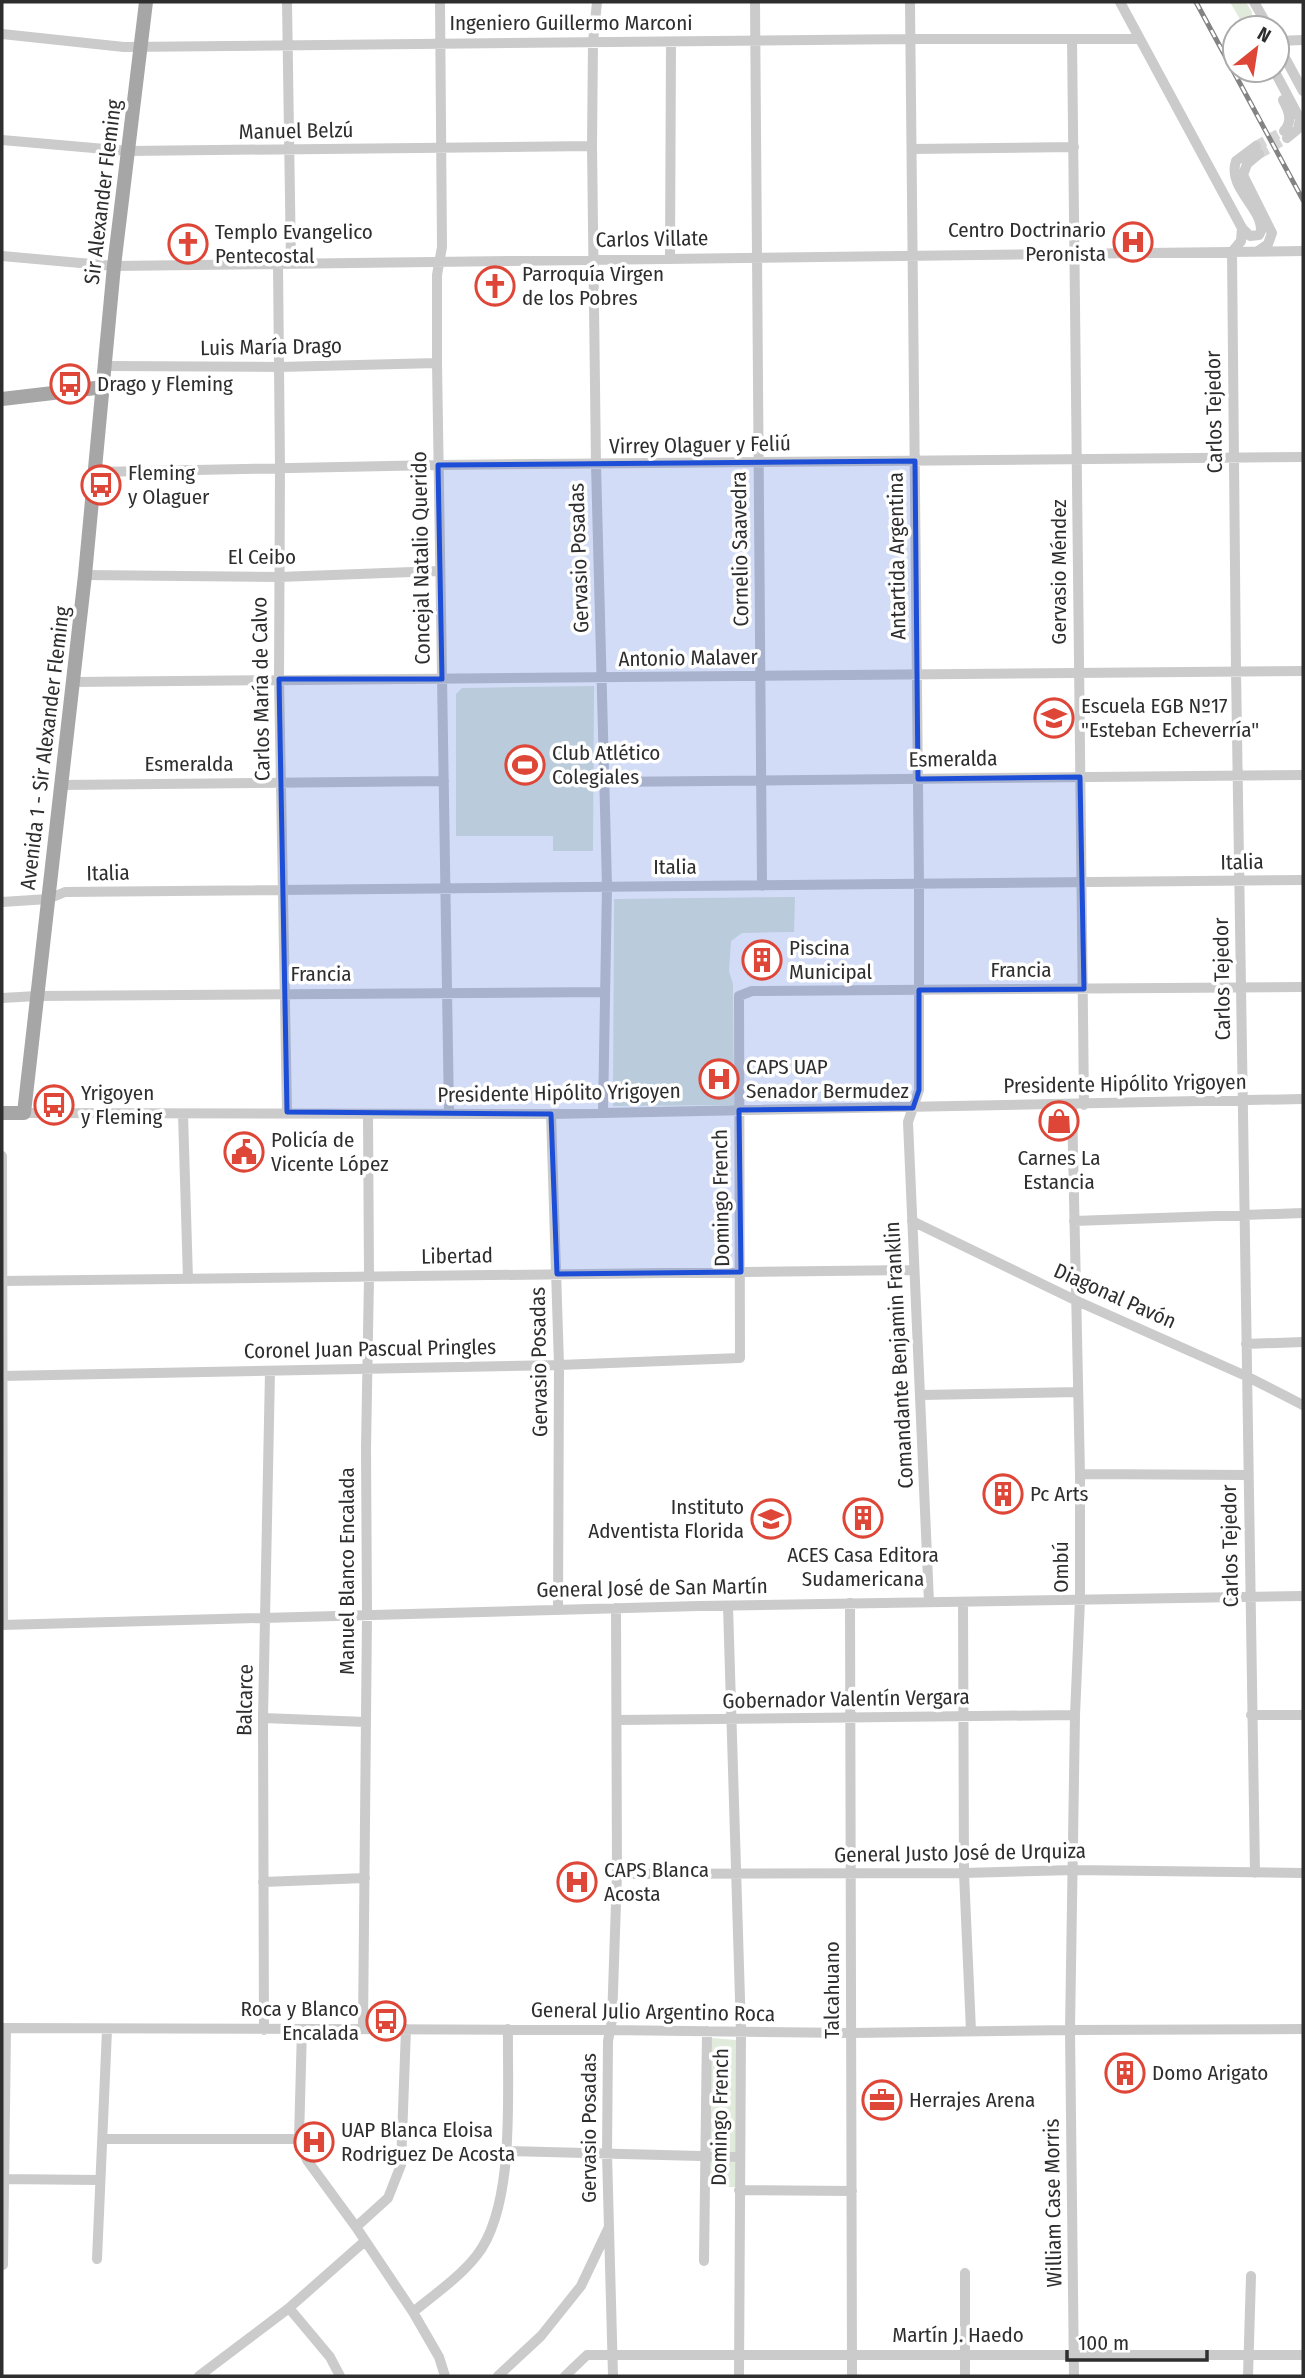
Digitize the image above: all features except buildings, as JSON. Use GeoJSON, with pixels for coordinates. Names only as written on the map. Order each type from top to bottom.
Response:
{"type":"FeatureCollection","features":[{"type":"Feature","properties":{"kind":"main road","name":"Sir Alexander Fleming"},"geometry":{"type":"LineString","coordinates":[[104,387],[114,266],[146,2]]}},
{"type":"Feature","properties":{"kind":"main road"},"geometry":{"type":"LineString","coordinates":[[2,399],[104,387]]}},
{"type":"Feature","properties":{"kind":"main road","name":"Avenida 1 - Sir Alexander Fleming"},"geometry":{"type":"LineString","coordinates":[[24,1113],[104,387]]}},
{"type":"Feature","properties":{"kind":"main road"},"geometry":{"type":"LineString","coordinates":[[2,1113],[24,1113]]}},
{"type":"Feature","properties":{"kind":"street"},"geometry":{"type":"LineString","coordinates":[[286,2],[290,264]]}},
{"type":"Feature","properties":{"kind":"street","name":"Concejal Natalio Querido"},"geometry":{"type":"LineString","coordinates":[[440,2],[442,247],[438,262],[437,363],[449,1114]]}},
{"type":"Feature","properties":{"kind":"street","name":"Gervasio Posadas"},"geometry":{"type":"LineString","coordinates":[[597,2],[593,42],[592,146],[596,465],[607,886],[603,1113]]}},
{"type":"Feature","properties":{"kind":"street","name":"Cornelio Saavedra"},"geometry":{"type":"LineString","coordinates":[[755,2],[762,886]]}},
{"type":"Feature","properties":{"kind":"street","name":"Antartida Argentina"},"geometry":{"type":"LineString","coordinates":[[910,2],[919,884],[919,1090],[913,1108]]}},
{"type":"Feature","properties":{"kind":"street"},"geometry":{"type":"LineString","coordinates":[[1120,2],[1242,228],[1255,237],[1262,227],[1234,174],[1236,161],[1257,150],[1243,174],[1272,233],[1268,244],[1258,251]]}},
{"type":"Feature","properties":{"kind":"street","name":"Ingeniero Guillermo Marconi"},"geometry":{"type":"LineString","coordinates":[[2,34],[124,47],[1140,39]]}},
{"type":"Feature","properties":{"kind":"street","name":"Gervasio Méndez"},"geometry":{"type":"LineString","coordinates":[[1072,39],[1084,989],[1078,1105]]}},
{"type":"Feature","properties":{"kind":"street"},"geometry":{"type":"LineString","coordinates":[[670,257],[671,42]]}},
{"type":"Feature","properties":{"kind":"street"},"geometry":{"type":"LineString","coordinates":[[1291,68],[1303,91]]}},
{"type":"Feature","properties":{"kind":"street"},"geometry":{"type":"LineString","coordinates":[[1274,84],[1289,110],[1285,135],[1298,129],[1300,119],[1281,84]]}},
{"type":"Feature","properties":{"kind":"street","name":"Manuel Belzú"},"geometry":{"type":"LineString","coordinates":[[2,140],[128,151],[592,146]]}},
{"type":"Feature","properties":{"kind":"street"},"geometry":{"type":"LineString","coordinates":[[912,149],[1074,147]]}},
{"type":"Feature","properties":{"kind":"street"},"geometry":{"type":"LineString","coordinates":[[1232,252],[1241,241],[1242,228]]}},
{"type":"Feature","properties":{"kind":"street"},"geometry":{"type":"LineString","coordinates":[[1300,251],[1303,262]]}},
{"type":"Feature","properties":{"kind":"street","name":"Carlos Villate"},"geometry":{"type":"LineString","coordinates":[[2,256],[114,266],[1300,251]]}},
{"type":"Feature","properties":{"kind":"street","name":"Carlos Tejedor"},"geometry":{"type":"LineString","coordinates":[[1232,252],[1255,1873]]}},
{"type":"Feature","properties":{"kind":"street","name":"Carlos María de Calvo"},"geometry":{"type":"LineString","coordinates":[[278,264],[279,679],[287,1112]]}},
{"type":"Feature","properties":{"kind":"street","name":"Luis María Drago"},"geometry":{"type":"LineString","coordinates":[[106,366],[279,367],[437,363]]}},
{"type":"Feature","properties":{"kind":"street","name":"Virrey Olaguer y Feliú"},"geometry":{"type":"LineString","coordinates":[[96,472],[1303,457]]}},
{"type":"Feature","properties":{"kind":"street","name":"El Ceibo"},"geometry":{"type":"LineString","coordinates":[[85,575],[279,577],[439,571]]}},
{"type":"Feature","properties":{"kind":"street","name":"Antonio Malaver"},"geometry":{"type":"LineString","coordinates":[[73,682],[1303,671]]}},
{"type":"Feature","properties":{"kind":"street","name":"Esmeralda"},"geometry":{"type":"LineString","coordinates":[[603,782],[1303,775]]}},
{"type":"Feature","properties":{"kind":"street","name":"Esmeralda"},"geometry":{"type":"LineString","coordinates":[[61,785],[444,781]]}},
{"type":"Feature","properties":{"kind":"street","name":"Italia"},"geometry":{"type":"LineString","coordinates":[[2,902],[48,899],[65,892],[1303,880]]}},
{"type":"Feature","properties":{"kind":"street","name":"Francia"},"geometry":{"type":"LineString","coordinates":[[739,996],[752,990],[1303,987]]}},
{"type":"Feature","properties":{"kind":"street","name":"Francia"},"geometry":{"type":"LineString","coordinates":[[2,998],[286,993],[604,992]]}},
{"type":"Feature","properties":{"kind":"street","name":"Domingo French"},"geometry":{"type":"LineString","coordinates":[[739,996],[740,1358]]}},
{"type":"Feature","properties":{"kind":"street","name":"Presidente Hipólito Yrigoyen"},"geometry":{"type":"LineString","coordinates":[[24,1113],[551,1114],[1303,1099]]}},
{"type":"Feature","properties":{"kind":"street","name":"Ombú"},"geometry":{"type":"LineString","coordinates":[[1070,2029],[1075,1716],[1080,1600],[1074,1221],[1078,1105]]}},
{"type":"Feature","properties":{"kind":"street","name":"Comandante Benjamin Franklin"},"geometry":{"type":"LineString","coordinates":[[913,1108],[908,1122],[929,1602]]}},
{"type":"Feature","properties":{"kind":"street"},"geometry":{"type":"LineString","coordinates":[[183,1114],[188,1279]]}},
{"type":"Feature","properties":{"kind":"street","name":"Manuel Blanco Encalada"},"geometry":{"type":"LineString","coordinates":[[363,2028],[368,1614],[368,1114]]}},
{"type":"Feature","properties":{"kind":"street","name":"Gervasio Posadas"},"geometry":{"type":"LineString","coordinates":[[551,1114],[559,1365],[558,1610]]}},
{"type":"Feature","properties":{"kind":"street"},"geometry":{"type":"LineString","coordinates":[[2,1156],[3,1625]]}},
{"type":"Feature","properties":{"kind":"street"},"geometry":{"type":"LineString","coordinates":[[1074,1221],[1303,1213]]}},
{"type":"Feature","properties":{"kind":"street","name":"Diagonal Pavón"},"geometry":{"type":"LineString","coordinates":[[912,1221],[1077,1301],[1246,1376],[1303,1405]]}},
{"type":"Feature","properties":{"kind":"street","name":"Libertad"},"geometry":{"type":"LineString","coordinates":[[3,1281],[914,1270]]}},
{"type":"Feature","properties":{"kind":"street"},"geometry":{"type":"LineString","coordinates":[[1246,1344],[1303,1342]]}},
{"type":"Feature","properties":{"kind":"street","name":"Coronel Juan Pascual Pringles"},"geometry":{"type":"LineString","coordinates":[[2,1376],[559,1365],[740,1358]]}},
{"type":"Feature","properties":{"kind":"street","name":"Balcarce"},"geometry":{"type":"LineString","coordinates":[[264,2030],[263,1718],[270,1371]]}},
{"type":"Feature","properties":{"kind":"street"},"geometry":{"type":"LineString","coordinates":[[921,1395],[1078,1392]]}},
{"type":"Feature","properties":{"kind":"street"},"geometry":{"type":"LineString","coordinates":[[1080,1474],[1248,1475]]}},
{"type":"Feature","properties":{"kind":"street","name":"General José de San Martín"},"geometry":{"type":"LineString","coordinates":[[3,1625],[616,1608],[1303,1596]]}},
{"type":"Feature","properties":{"kind":"street"},"geometry":{"type":"LineString","coordinates":[[962,1602],[965,1717],[964,1873],[971,2031]]}},
{"type":"Feature","properties":{"kind":"street","name":"Talcahuano"},"geometry":{"type":"LineString","coordinates":[[850,1604],[852,2376]]}},
{"type":"Feature","properties":{"kind":"street","name":"Domingo French"},"geometry":{"type":"LineString","coordinates":[[728,1606],[741,2032],[739,2376]]}},
{"type":"Feature","properties":{"kind":"street","name":"Gervasio Posadas"},"geometry":{"type":"LineString","coordinates":[[613,2376],[607,2154],[608,2041],[612,2020],[617,1874],[616,1608]]}},
{"type":"Feature","properties":{"kind":"street"},"geometry":{"type":"LineString","coordinates":[[1251,1715],[1303,1715]]}},
{"type":"Feature","properties":{"kind":"street","name":"Gobernador Valentín Vergara"},"geometry":{"type":"LineString","coordinates":[[617,1720],[1075,1716]]}},
{"type":"Feature","properties":{"kind":"street"},"geometry":{"type":"LineString","coordinates":[[263,1718],[366,1722]]}},
{"type":"Feature","properties":{"kind":"street","name":"General Justo José de Urquiza"},"geometry":{"type":"LineString","coordinates":[[617,1874],[1074,1870],[1303,1873]]}},
{"type":"Feature","properties":{"kind":"street"},"geometry":{"type":"LineString","coordinates":[[263,1882],[365,1878]]}},
{"type":"Feature","properties":{"kind":"street"},"geometry":{"type":"LineString","coordinates":[[3,2265],[4,2028]]}},
{"type":"Feature","properties":{"kind":"street","name":"General Julio Argentino Roca"},"geometry":{"type":"LineString","coordinates":[[4,2028],[610,2029],[852,2033],[1303,2029]]}},
{"type":"Feature","properties":{"kind":"street"},"geometry":{"type":"LineString","coordinates":[[302,2029],[299,2139],[307,2161],[356,2227],[413,2312],[439,2357],[445,2376]]}},
{"type":"Feature","properties":{"kind":"street"},"geometry":{"type":"LineString","coordinates":[[356,2227],[388,2198],[401,2165],[406,2029]]}},
{"type":"Feature","properties":{"kind":"street"},"geometry":{"type":"LineString","coordinates":[[413,2312],[459,2274],[479,2253],[494,2221],[504,2185],[508,2029]]}},
{"type":"Feature","properties":{"kind":"street","name":"William Case Morris"},"geometry":{"type":"LineString","coordinates":[[1070,2029],[1074,2376]]}},
{"type":"Feature","properties":{"kind":"street"},"geometry":{"type":"LineString","coordinates":[[97,2259],[107,2030]]}},
{"type":"Feature","properties":{"kind":"street"},"geometry":{"type":"LineString","coordinates":[[705,2261],[707,2031]]}},
{"type":"Feature","properties":{"kind":"street"},"geometry":{"type":"LineString","coordinates":[[103,2139],[299,2139]]}},
{"type":"Feature","properties":{"kind":"street"},"geometry":{"type":"LineString","coordinates":[[506,2151],[739,2157]]}},
{"type":"Feature","properties":{"kind":"street"},"geometry":{"type":"LineString","coordinates":[[3,2179],[99,2180]]}},
{"type":"Feature","properties":{"kind":"street"},"geometry":{"type":"LineString","coordinates":[[739,2190],[852,2191]]}},
{"type":"Feature","properties":{"kind":"street"},"geometry":{"type":"LineString","coordinates":[[503,2375],[541,2336],[581,2286],[610,2225]]}},
{"type":"Feature","properties":{"kind":"street"},"geometry":{"type":"LineString","coordinates":[[199,2376],[289,2308],[365,2241]]}},
{"type":"Feature","properties":{"kind":"street"},"geometry":{"type":"LineString","coordinates":[[965,2273],[965,2376]]}},
{"type":"Feature","properties":{"kind":"street"},"geometry":{"type":"LineString","coordinates":[[1248,2376],[1251,2276]]}},
{"type":"Feature","properties":{"kind":"street"},"geometry":{"type":"LineString","coordinates":[[289,2308],[330,2357],[340,2376]]}},
{"type":"Feature","properties":{"kind":"street"},"geometry":{"type":"LineString","coordinates":[[565,2376],[587,2355],[614,2354]]}},
{"type":"Feature","properties":{"kind":"street","name":"Martín J. Haedo"},"geometry":{"type":"LineString","coordinates":[[614,2354],[1303,2355]]}},
{"type":"Feature","properties":{"kind":"highlighted area"},"geometry":{"type":"Polygon","coordinates":[[[915,461],[918,779],[1080,777],[1084,989],[919,990],[919,1090],[913,1108],[739,1110],[741,1272],[557,1274],[551,1114],[287,1112],[279,679],[442,679],[438,465],[915,461]]]}},
{"type":"Feature","properties":{"kind":"green space"},"geometry":{"type":"Polygon","coordinates":[[[1230,2],[1246,2],[1252,12],[1252,14],[1237,14],[1230,2]]]}},
{"type":"Feature","properties":{"kind":"green space","name":"Club Atlético Colegiales"},"geometry":{"type":"Polygon","coordinates":[[[594,686],[593,851],[553,851],[553,836],[456,836],[456,694],[462,688],[594,686]]]}},
{"type":"Feature","properties":{"kind":"green space"},"geometry":{"type":"Polygon","coordinates":[[[795,897],[794,932],[742,933],[731,941],[729,971],[733,984],[734,1105],[613,1106],[614,899],[795,897]]]}},
{"type":"Feature","properties":{"kind":"green space"},"geometry":{"type":"Polygon","coordinates":[[[709,2040],[736,2040],[736,2152],[711,2154],[709,2151],[709,2040]]]}},
{"type":"Feature","properties":{"kind":"green space"},"geometry":{"type":"Polygon","coordinates":[[[710,2160],[734,2160],[736,2187],[708,2187],[710,2160]]]}},
{"type":"Feature","properties":{"kind":"tunnel"},"geometry":{"type":"LineString","coordinates":[[1256,146],[1284,131]]}},
{"type":"Feature","properties":{"kind":"tunnel"},"geometry":{"type":"LineString","coordinates":[[1259,154],[1287,138]]}},
{"type":"Feature","properties":{"kind":"railway"},"geometry":{"type":"LineString","coordinates":[[1196,2],[1303,200]]}},
{"type":"Feature","properties":{"kind":"place","name":"Centro Doctrinario Peronista"},"geometry":{"type":"Point","coordinates":[1133,242]}},
{"type":"Feature","properties":{"kind":"place","name":"Templo Evangelico Pentecostal"},"geometry":{"type":"Point","coordinates":[188,244]}},
{"type":"Feature","properties":{"kind":"place","name":"Parroquía Virgen de los Pobres"},"geometry":{"type":"Point","coordinates":[495,286]}},
{"type":"Feature","properties":{"kind":"place","name":"Drago y Fleming"},"geometry":{"type":"Point","coordinates":[70,384]}},
{"type":"Feature","properties":{"kind":"place","name":"Fleming y Olaguer"},"geometry":{"type":"Point","coordinates":[101,485]}},
{"type":"Feature","properties":{"kind":"place","name":"Escuela EGB Nº17 \"Esteban Echeverría\""},"geometry":{"type":"Point","coordinates":[1054,718]}},
{"type":"Feature","properties":{"kind":"place","name":"Club Atlético Colegiales"},"geometry":{"type":"Point","coordinates":[525,765]}},
{"type":"Feature","properties":{"kind":"place","name":"Piscina Municipal"},"geometry":{"type":"Point","coordinates":[762,960]}},
{"type":"Feature","properties":{"kind":"place","name":"CAPS UAP Senador Bermudez"},"geometry":{"type":"Point","coordinates":[719,1079]}},
{"type":"Feature","properties":{"kind":"place","name":"Yrigoyen y Fleming"},"geometry":{"type":"Point","coordinates":[54,1105]}},
{"type":"Feature","properties":{"kind":"place","name":"Carnes La Estancia"},"geometry":{"type":"Point","coordinates":[1059,1121]}},
{"type":"Feature","properties":{"kind":"place","name":"Policía de Vicente López"},"geometry":{"type":"Point","coordinates":[244,1152]}},
{"type":"Feature","properties":{"kind":"place","name":"Pc Arts"},"geometry":{"type":"Point","coordinates":[1003,1494]}},
{"type":"Feature","properties":{"kind":"place","name":"ACES Casa Editora Sudamericana"},"geometry":{"type":"Point","coordinates":[863,1518]}},
{"type":"Feature","properties":{"kind":"place","name":"Instituto Adventista Florida"},"geometry":{"type":"Point","coordinates":[771,1519]}},
{"type":"Feature","properties":{"kind":"place","name":"CAPS Blanca Acosta"},"geometry":{"type":"Point","coordinates":[577,1882]}},
{"type":"Feature","properties":{"kind":"place","name":"Roca y Blanco Encalada"},"geometry":{"type":"Point","coordinates":[386,2021]}},
{"type":"Feature","properties":{"kind":"place","name":"Domo Arigato"},"geometry":{"type":"Point","coordinates":[1125,2073]}},
{"type":"Feature","properties":{"kind":"place","name":"Herrajes Arena"},"geometry":{"type":"Point","coordinates":[882,2100]}},
{"type":"Feature","properties":{"kind":"place","name":"UAP Blanca Eloisa Rodriguez De Acosta"},"geometry":{"type":"Point","coordinates":[314,2142]}}]}
